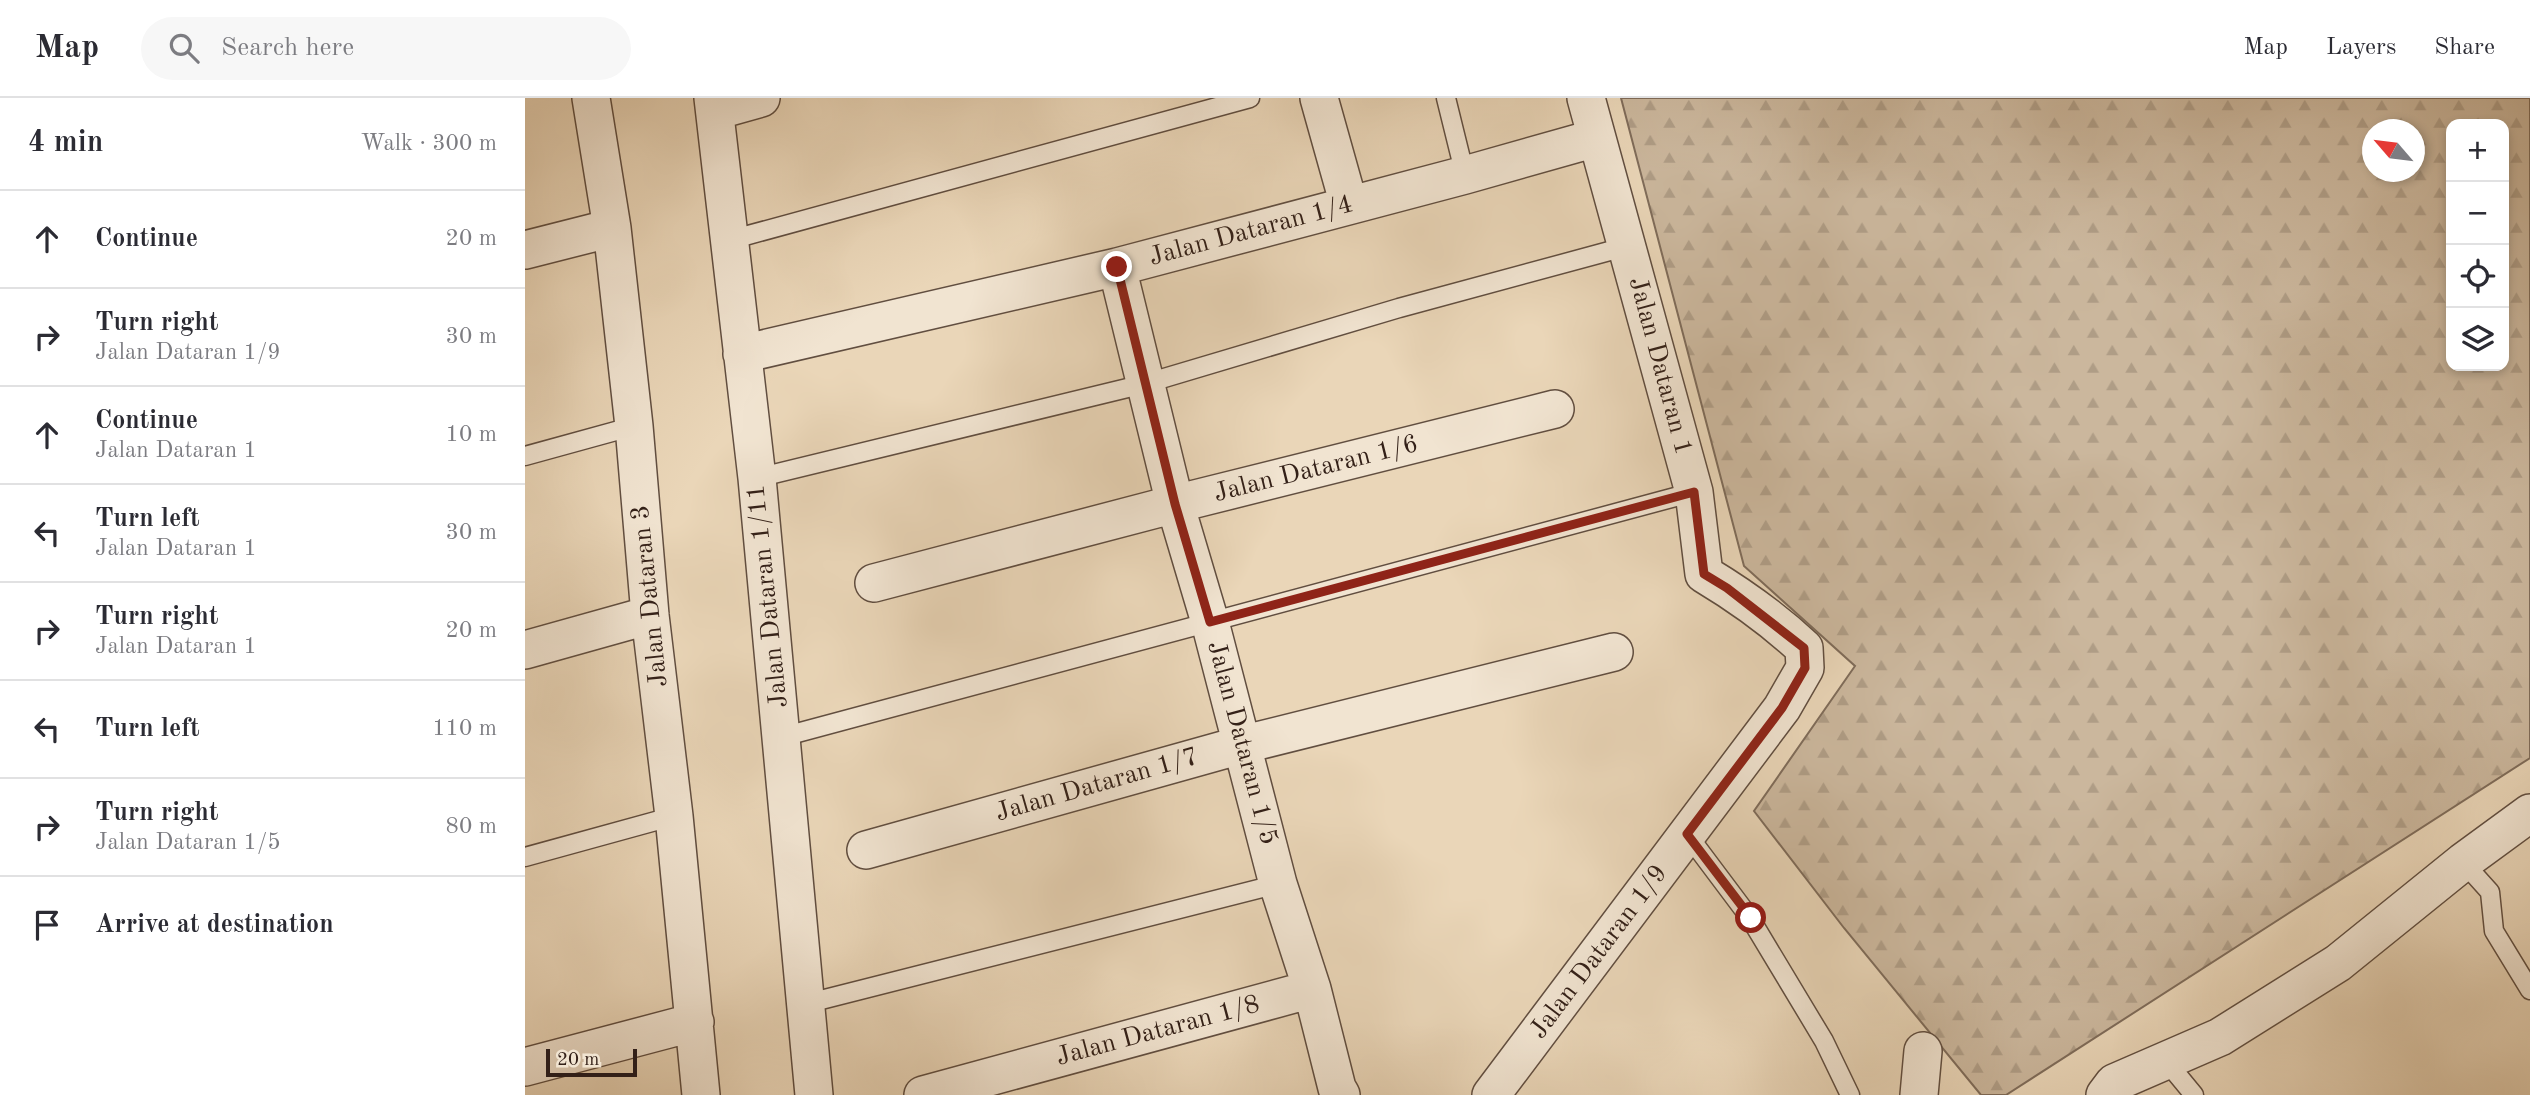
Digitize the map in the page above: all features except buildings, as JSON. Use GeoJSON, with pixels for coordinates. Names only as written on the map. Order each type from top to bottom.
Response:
{"type":"FeatureCollection","features":[{"type":"Feature","properties":{"kind":"street","name":"Jalan Dataran 3"},"geometry":{"type":"LineString","coordinates":[[591,98],[612,228],[634,426],[650,615],[674,816],[701,1095]]}},
{"type":"Feature","properties":{"kind":"street"},"geometry":{"type":"LineString","coordinates":[[714,104],[761,98]]}},
{"type":"Feature","properties":{"kind":"street"},"geometry":{"type":"LineString","coordinates":[[1319,98],[1349,205]]}},
{"type":"Feature","properties":{"kind":"street","name":"Jalan Dataran 1"},"geometry":{"type":"LineString","coordinates":[[1586,98],[1694,492],[1704,574],[1727,588],[1804,648],[1805,668],[1782,708]]}},
{"type":"Feature","properties":{"kind":"street","name":"Jalan Dataran 1/11"},"geometry":{"type":"LineString","coordinates":[[714,104],[757,478],[814,1095]]}},
{"type":"Feature","properties":{"kind":"street","name":"Jalan Dataran 1/4"},"geometry":{"type":"LineString","coordinates":[[741,354],[1117,267],[1596,138]]}},
{"type":"Feature","properties":{"kind":"street"},"geometry":{"type":"LineString","coordinates":[[525,250],[612,228]]}},
{"type":"Feature","properties":{"kind":"street","name":"Jalan Dataran 1/5"},"geometry":{"type":"LineString","coordinates":[[1117,267],[1175,504],[1210,622],[1278,884],[1312,989],[1341,1095]]}},
{"type":"Feature","properties":{"kind":"street","name":"Jalan Dataran 1/6"},"geometry":{"type":"LineString","coordinates":[[874,583],[1555,409]]}},
{"type":"Feature","properties":{"kind":"street"},"geometry":{"type":"LineString","coordinates":[[525,650],[650,615]]}},
{"type":"Feature","properties":{"kind":"street","name":"Jalan Dataran 1/7"},"geometry":{"type":"LineString","coordinates":[[866,850],[1241,745],[1614,652]]}},
{"type":"Feature","properties":{"kind":"street","name":"Jalan Dataran 1/9"},"geometry":{"type":"LineString","coordinates":[[1491,1095],[1782,708]]}},
{"type":"Feature","properties":{"kind":"street"},"geometry":{"type":"LineString","coordinates":[[2105,1095],[2114,1083],[2220,1037],[2338,963],[2463,862],[2530,813]]}},
{"type":"Feature","properties":{"kind":"street","name":"Jalan Dataran 1/8"},"geometry":{"type":"LineString","coordinates":[[923,1095],[1312,989]]}},
{"type":"Feature","properties":{"kind":"street"},"geometry":{"type":"LineString","coordinates":[[525,1067],[695,1022]]}},
{"type":"Feature","properties":{"kind":"street"},"geometry":{"type":"LineString","coordinates":[[1919,1095],[1923,1051]]}},
{"type":"Feature","properties":{"kind":"lane"},"geometry":{"type":"LineString","coordinates":[[730,240],[1250,98]]}},
{"type":"Feature","properties":{"kind":"lane"},"geometry":{"type":"LineString","coordinates":[[1446,98],[1465,175]]}},
{"type":"Feature","properties":{"kind":"lane"},"geometry":{"type":"LineString","coordinates":[[757,478],[1144,384],[1399,308],[1628,246]]}},
{"type":"Feature","properties":{"kind":"lane"},"geometry":{"type":"LineString","coordinates":[[525,456],[634,426]]}},
{"type":"Feature","properties":{"kind":"lane"},"geometry":{"type":"LineString","coordinates":[[782,737],[1694,492]]}},
{"type":"Feature","properties":{"kind":"lane"},"geometry":{"type":"LineString","coordinates":[[525,857],[674,816]]}},
{"type":"Feature","properties":{"kind":"lane"},"geometry":{"type":"LineString","coordinates":[[1687,834],[1751,918],[1824,1041],[1850,1095]]}},
{"type":"Feature","properties":{"kind":"lane"},"geometry":{"type":"LineString","coordinates":[[2463,862],[2490,892],[2494,931],[2530,990]]}},
{"type":"Feature","properties":{"kind":"lane"},"geometry":{"type":"LineString","coordinates":[[805,1004],[1278,884]]}},
{"type":"Feature","properties":{"kind":"lane"},"geometry":{"type":"LineString","coordinates":[[2166,1060],[2194,1095]]}},
{"type":"Feature","properties":{"kind":"green space"},"geometry":{"type":"Polygon","coordinates":[[[1621,98],[2530,98],[2530,758],[2006,1095],[1981,1095],[1844,928],[1754,811],[1855,666],[1744,566],[1621,98]]]}},
{"type":"Feature","properties":{"kind":"route"},"geometry":{"type":"LineString","coordinates":[[1117,267],[1175,504],[1210,622],[1694,492],[1704,574],[1727,588],[1804,648],[1805,668],[1782,708],[1687,834],[1751,918]]}}]}
